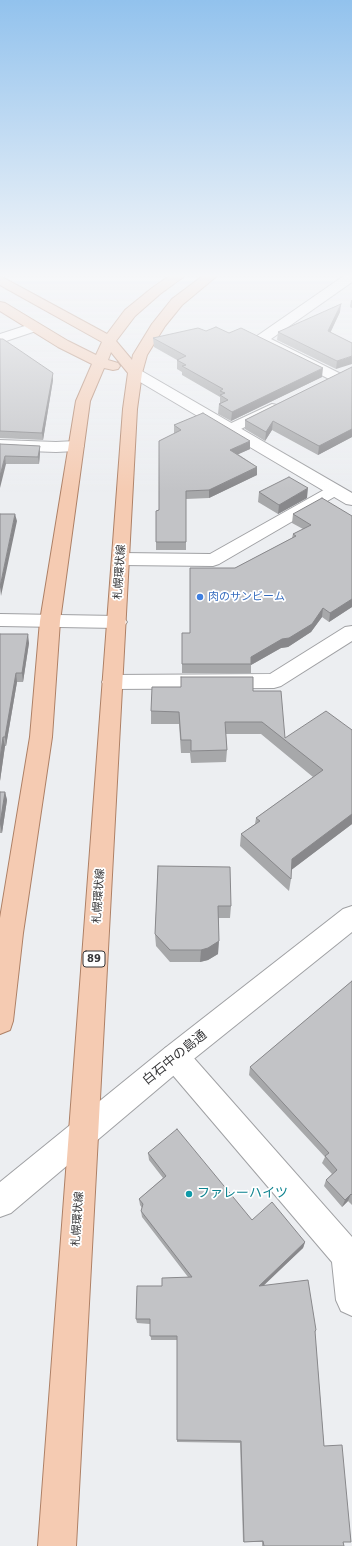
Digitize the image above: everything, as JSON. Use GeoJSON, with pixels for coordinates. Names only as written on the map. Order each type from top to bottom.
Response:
{"type":"FeatureCollection","features":[{"type":"Feature","properties":{"kind":"main road"},"geometry":{"type":"LineString","coordinates":[[71,347],[99,362],[135,373]]}},
{"type":"Feature","properties":{"kind":"main road"},"geometry":{"type":"LineString","coordinates":[[0,1021],[5,934],[41,737],[50,620],[83,401],[106,347]]}},
{"type":"Feature","properties":{"kind":"main road"},"geometry":{"type":"LineString","coordinates":[[115,347],[135,373]]}},
{"type":"Feature","properties":{"kind":"main road","name":"札幌環状線"},"geometry":{"type":"LineString","coordinates":[[57,1546],[130,409],[135,373],[140,355],[145,347]]}},
{"type":"Feature","properties":{"kind":"street"},"geometry":{"type":"LineString","coordinates":[[280,347],[341,375],[322,384]]}},
{"type":"Feature","properties":{"kind":"street"},"geometry":{"type":"LineString","coordinates":[[135,373],[352,500]]}},
{"type":"Feature","properties":{"kind":"street"},"geometry":{"type":"LineString","coordinates":[[230,429],[286,401]]}},
{"type":"Feature","properties":{"kind":"street"},"geometry":{"type":"LineString","coordinates":[[0,445],[56,447],[76,446]]}},
{"type":"Feature","properties":{"kind":"street"},"geometry":{"type":"LineString","coordinates":[[121,559],[213,560],[352,480]]}},
{"type":"Feature","properties":{"kind":"street"},"geometry":{"type":"LineString","coordinates":[[0,620],[116,622]]}},
{"type":"Feature","properties":{"kind":"street"},"geometry":{"type":"LineString","coordinates":[[112,682],[274,681],[352,632]]}},
{"type":"Feature","properties":{"kind":"street","name":"白石中の島通"},"geometry":{"type":"LineString","coordinates":[[0,1202],[175,1057],[352,917]]}},
{"type":"Feature","properties":{"kind":"street"},"geometry":{"type":"LineString","coordinates":[[175,1057],[349,1255],[352,1300]]}},
{"type":"Feature","properties":{"kind":"building"},"geometry":{"type":"Polygon","coordinates":[[[0,347],[15,347],[53,373],[42,433],[0,431],[0,347]]]}},
{"type":"Feature","properties":{"kind":"building"},"geometry":{"type":"Polygon","coordinates":[[[170,347],[280,347],[323,368],[232,412],[219,404],[228,400],[220,395],[225,393],[220,391],[223,389],[182,366],[186,365],[177,360],[186,356],[170,347]]]}},
{"type":"Feature","properties":{"kind":"building"},"geometry":{"type":"Polygon","coordinates":[[[309,347],[352,347],[352,356],[337,361],[309,347]]]}},
{"type":"Feature","properties":{"kind":"building"},"geometry":{"type":"Polygon","coordinates":[[[352,367],[352,429],[319,446],[273,421],[266,432],[245,420],[352,367]]]}},
{"type":"Feature","properties":{"kind":"building"},"geometry":{"type":"Polygon","coordinates":[[[203,413],[250,441],[230,450],[257,467],[209,490],[186,491],[186,542],[156,542],[156,511],[159,510],[159,441],[181,430],[174,425],[203,413]]]}},
{"type":"Feature","properties":{"kind":"building"},"geometry":{"type":"Polygon","coordinates":[[[0,444],[40,446],[38,457],[5,456],[0,476],[0,444]]]}},
{"type":"Feature","properties":{"kind":"building"},"geometry":{"type":"Polygon","coordinates":[[[289,477],[308,488],[279,505],[259,492],[289,477]]]}},
{"type":"Feature","properties":{"kind":"building"},"geometry":{"type":"Polygon","coordinates":[[[322,498],[352,516],[352,599],[330,613],[323,608],[312,624],[289,638],[282,639],[251,657],[251,664],[182,664],[182,633],[190,633],[190,568],[235,568],[296,536],[293,534],[311,525],[293,514],[322,498]]]}},
{"type":"Feature","properties":{"kind":"building"},"geometry":{"type":"Polygon","coordinates":[[[0,514],[15,514],[0,587],[0,514]]]}},
{"type":"Feature","properties":{"kind":"building"},"geometry":{"type":"Polygon","coordinates":[[[0,634],[28,634],[22,673],[16,673],[0,759],[0,634]]]}},
{"type":"Feature","properties":{"kind":"building"},"geometry":{"type":"Polygon","coordinates":[[[181,677],[253,677],[253,691],[281,691],[285,738],[326,711],[352,730],[352,814],[292,859],[291,879],[241,834],[260,821],[256,818],[323,770],[262,722],[225,722],[227,750],[191,751],[191,740],[181,740],[179,712],[151,711],[152,687],[181,687],[181,677]]]}},
{"type":"Feature","properties":{"kind":"building"},"geometry":{"type":"Polygon","coordinates":[[[0,792],[5,792],[0,824],[0,792]]]}},
{"type":"Feature","properties":{"kind":"building"},"geometry":{"type":"Polygon","coordinates":[[[158,866],[230,867],[231,906],[218,906],[219,941],[208,948],[201,950],[170,950],[155,934],[158,866]]]}},
{"type":"Feature","properties":{"kind":"building"},"geometry":{"type":"Polygon","coordinates":[[[352,981],[352,1195],[351,1194],[345,1200],[326,1180],[337,1170],[325,1156],[329,1153],[250,1067],[352,981]]]}},
{"type":"Feature","properties":{"kind":"building"},"geometry":{"type":"Polygon","coordinates":[[[177,1129],[252,1220],[272,1202],[305,1242],[259,1286],[308,1280],[316,1330],[324,1446],[342,1445],[351,1542],[343,1542],[344,1546],[264,1546],[263,1541],[244,1542],[241,1441],[177,1440],[177,1336],[150,1336],[150,1319],[136,1319],[137,1286],[162,1286],[162,1278],[192,1277],[141,1211],[143,1204],[139,1199],[166,1176],[148,1153],[177,1129]]]}},
{"type":"Feature","properties":{"kind":"place","name":"肉のサンビーム"},"geometry":{"type":"Point","coordinates":[200,597]}},
{"type":"Feature","properties":{"kind":"place","name":"ファレーハイツ"},"geometry":{"type":"Point","coordinates":[189,1194]}}]}
